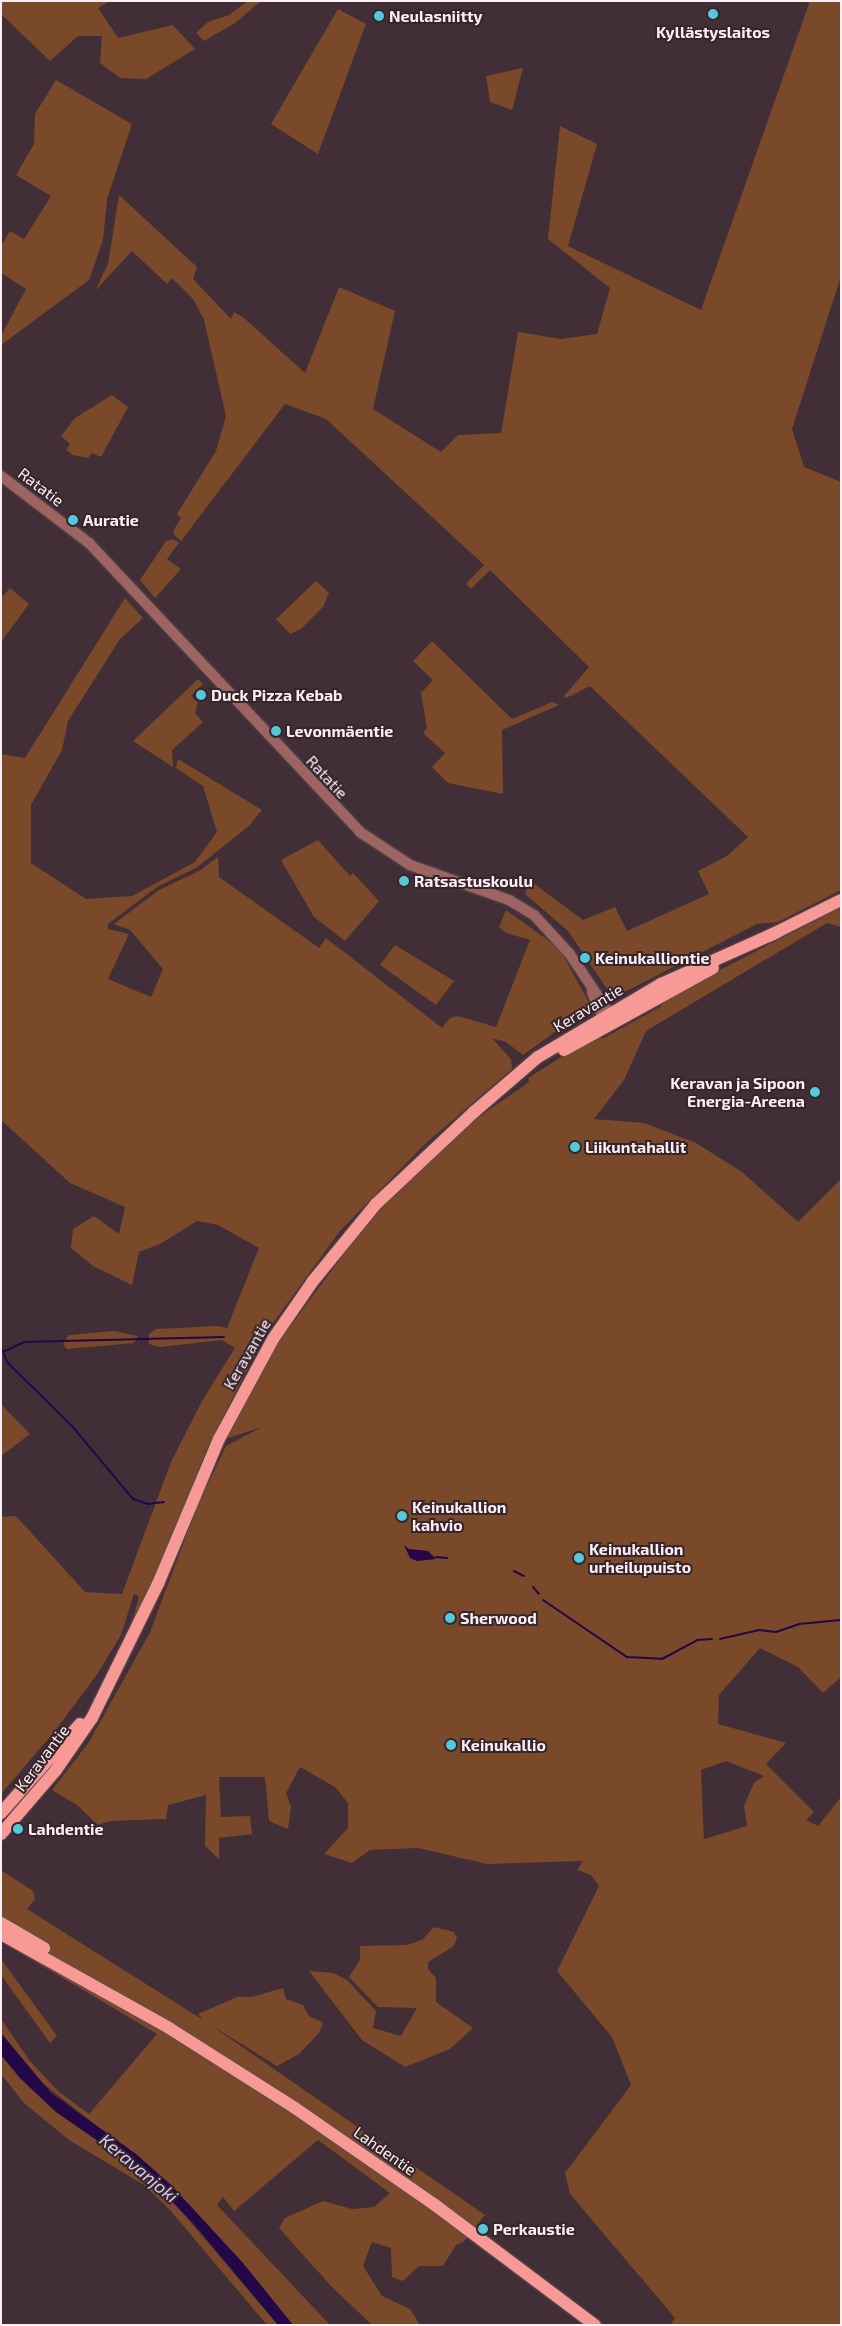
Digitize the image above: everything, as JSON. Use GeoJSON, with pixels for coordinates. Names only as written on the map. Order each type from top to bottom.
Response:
{"type":"FeatureCollection","features":[{"type":"Feature","properties":{"kind":"main road","name":"Keravantie"},"geometry":{"type":"LineString","coordinates":[[1,1834],[68,1754],[102,1697],[158,1584],[204,1470],[233,1409],[292,1309],[376,1204],[504,1086],[661,984],[777,932],[841,900]]}},
{"type":"Feature","properties":{"kind":"main road","name":"Keravantie"},"geometry":{"type":"LineString","coordinates":[[1,1813],[102,1697]]}},
{"type":"Feature","properties":{"kind":"main road","name":"Lahdentie"},"geometry":{"type":"LineString","coordinates":[[1,1923],[114,1991],[148,2016]]}},
{"type":"Feature","properties":{"kind":"main road","name":"Lahdentie"},"geometry":{"type":"LineString","coordinates":[[1,1934],[148,2016],[295,2108],[435,2205],[595,2325]]}},
{"type":"Feature","properties":{"kind":"street","name":"Ratatie"},"geometry":{"type":"LineString","coordinates":[[1,476],[89,543],[360,832],[410,865],[494,894],[524,908],[550,929],[569,953],[608,1019]]}},
{"type":"Feature","properties":{"kind":"shaded area"},"geometry":{"type":"Polygon","coordinates":[[[1,1],[110,1],[98,8],[118,38],[173,25],[195,49],[146,79],[120,78],[100,63],[102,36],[78,36],[50,61],[1,14],[1,1]]]}},
{"type":"Feature","properties":{"kind":"shaded area"},"geometry":{"type":"Polygon","coordinates":[[[248,1],[261,1],[235,23],[204,41],[196,33],[208,22],[229,15],[248,1]]]}},
{"type":"Feature","properties":{"kind":"shaded area"},"geometry":{"type":"Polygon","coordinates":[[[810,1],[841,1],[841,276],[792,429],[804,467],[841,482],[841,890],[778,922],[757,924],[613,998],[568,931],[525,894],[529,880],[583,920],[615,907],[627,931],[709,894],[698,871],[727,856],[748,837],[590,686],[566,698],[564,696],[589,667],[490,570],[471,589],[466,584],[484,565],[326,419],[285,404],[181,541],[175,536],[173,531],[181,518],[177,514],[216,451],[226,416],[204,320],[193,299],[172,278],[167,284],[132,251],[95,291],[108,264],[119,195],[197,267],[193,279],[231,319],[234,312],[244,318],[305,373],[339,287],[395,311],[373,409],[441,452],[458,435],[501,433],[518,332],[561,339],[597,334],[610,288],[548,239],[560,126],[597,144],[568,246],[701,310],[810,1]]]}},
{"type":"Feature","properties":{"kind":"shaded area"},"geometry":{"type":"Polygon","coordinates":[[[338,9],[366,24],[318,154],[271,124],[338,9]]]}},
{"type":"Feature","properties":{"kind":"shaded area"},"geometry":{"type":"Polygon","coordinates":[[[523,68],[512,110],[490,102],[486,76],[523,68]]]}},
{"type":"Feature","properties":{"kind":"shaded area"},"geometry":{"type":"Polygon","coordinates":[[[56,80],[132,124],[107,199],[103,240],[89,280],[1,345],[1,336],[26,289],[1,273],[1,246],[10,231],[24,239],[51,196],[16,175],[34,144],[35,114],[56,80]]]}},
{"type":"Feature","properties":{"kind":"shaded area"},"geometry":{"type":"Polygon","coordinates":[[[112,395],[128,407],[101,457],[92,453],[88,458],[73,455],[66,450],[70,444],[61,436],[75,418],[112,395]]]}},
{"type":"Feature","properties":{"kind":"shaded area"},"geometry":{"type":"Polygon","coordinates":[[[173,539],[179,543],[167,559],[181,569],[155,598],[140,580],[166,541],[173,539]]]}},
{"type":"Feature","properties":{"kind":"shaded area"},"geometry":{"type":"Polygon","coordinates":[[[316,581],[329,593],[323,607],[301,629],[290,634],[276,619],[316,581]]]}},
{"type":"Feature","properties":{"kind":"shaded area"},"geometry":{"type":"Polygon","coordinates":[[[10,588],[29,604],[1,642],[1,598],[10,588]]]}},
{"type":"Feature","properties":{"kind":"shaded area"},"geometry":{"type":"Polygon","coordinates":[[[125,598],[143,618],[120,639],[68,721],[62,750],[31,805],[31,863],[86,899],[132,896],[195,862],[217,832],[203,786],[176,768],[178,759],[262,810],[249,826],[196,868],[157,887],[108,924],[108,929],[129,934],[108,979],[151,997],[163,969],[130,930],[114,924],[159,890],[199,871],[218,857],[219,877],[319,948],[326,938],[442,1028],[450,1018],[458,1016],[496,1027],[530,940],[506,933],[499,927],[506,910],[559,948],[591,1006],[523,1055],[506,1042],[492,1038],[511,1059],[512,1069],[425,1144],[340,1231],[265,1334],[206,1451],[146,1601],[129,1632],[139,1597],[134,1594],[121,1635],[96,1676],[54,1732],[1,1794],[1,1517],[16,1516],[85,1592],[122,1594],[171,1462],[202,1401],[235,1348],[222,1340],[160,1347],[149,1344],[149,1334],[156,1329],[218,1326],[227,1328],[259,1248],[218,1225],[197,1221],[160,1244],[139,1252],[132,1285],[93,1266],[71,1248],[73,1229],[94,1216],[119,1234],[125,1207],[70,1183],[1,1120],[1,754],[25,758],[125,598]]]}},
{"type":"Feature","properties":{"kind":"shaded area"},"geometry":{"type":"Polygon","coordinates":[[[432,641],[512,719],[552,702],[559,705],[502,730],[503,794],[448,783],[432,767],[445,753],[423,733],[427,728],[421,693],[433,680],[413,661],[432,641]]]}},
{"type":"Feature","properties":{"kind":"shaded area"},"geometry":{"type":"Polygon","coordinates":[[[198,679],[203,684],[191,696],[198,703],[195,713],[203,722],[172,750],[173,767],[133,741],[198,679]]]}},
{"type":"Feature","properties":{"kind":"shaded area"},"geometry":{"type":"Polygon","coordinates":[[[318,840],[350,876],[353,873],[379,901],[345,941],[314,917],[281,860],[318,840]]]}},
{"type":"Feature","properties":{"kind":"shaded area"},"geometry":{"type":"Polygon","coordinates":[[[841,907],[841,927],[827,923],[646,1031],[624,1080],[594,1119],[644,1123],[696,1143],[742,1172],[798,1222],[841,1179],[841,1677],[823,1693],[798,1667],[760,1648],[719,1695],[718,1724],[786,1743],[766,1764],[814,1812],[806,1820],[818,1826],[841,1797],[841,2325],[670,2325],[675,2318],[570,2194],[565,2173],[631,2085],[612,2037],[557,1971],[599,1886],[591,1875],[577,1870],[583,1861],[487,1864],[418,1848],[370,1850],[352,1863],[324,1854],[348,1828],[348,1803],[335,1787],[300,1767],[286,1793],[291,1807],[288,1829],[269,1821],[265,1777],[219,1777],[221,1817],[250,1816],[252,1834],[219,1838],[219,1859],[205,1846],[206,1795],[168,1805],[166,1819],[110,1821],[98,1825],[77,1805],[52,1790],[89,1742],[150,1632],[198,1504],[226,1446],[262,1427],[225,1439],[269,1355],[352,1243],[386,1203],[469,1124],[529,1082],[528,1078],[591,1038],[604,1038],[660,1007],[666,998],[841,907]],[[726,1761],[701,1770],[704,1839],[747,1826],[744,1806],[754,1783],[764,1776],[726,1761]]]}},
{"type":"Feature","properties":{"kind":"shaded area"},"geometry":{"type":"Polygon","coordinates":[[[395,945],[454,981],[436,1005],[380,965],[395,945]]]}},
{"type":"Feature","properties":{"kind":"shaded area"},"geometry":{"type":"Polygon","coordinates":[[[114,1331],[138,1336],[134,1343],[67,1349],[63,1344],[69,1335],[114,1331]]]}},
{"type":"Feature","properties":{"kind":"shaded area"},"geometry":{"type":"Polygon","coordinates":[[[1,1404],[30,1434],[1,1456],[1,1404]]]}},
{"type":"Feature","properties":{"kind":"shaded area"},"geometry":{"type":"Polygon","coordinates":[[[1,1870],[33,1891],[35,1899],[27,1909],[203,2020],[198,2014],[237,1997],[251,1997],[283,1988],[286,1999],[303,2005],[309,2016],[323,2024],[319,2033],[299,2054],[277,2066],[209,2024],[485,2215],[463,2242],[456,2245],[443,2266],[419,2266],[403,2281],[392,2277],[391,2248],[372,2242],[363,2266],[382,2296],[410,2309],[420,2325],[372,2325],[331,2286],[279,2228],[285,2218],[323,2201],[352,2209],[374,2207],[390,2193],[318,2140],[234,2211],[223,2197],[217,2205],[330,2325],[293,2325],[242,2262],[170,2184],[35,2077],[1,2033],[1,2019],[30,2061],[59,2092],[89,2114],[157,2034],[1,1941],[1,1870]]]}},
{"type":"Feature","properties":{"kind":"shaded area"},"geometry":{"type":"Polygon","coordinates":[[[434,1927],[454,1932],[457,1938],[454,1946],[428,1962],[428,1969],[436,1978],[436,2002],[473,2028],[450,2049],[405,2067],[362,2040],[309,1971],[333,1973],[347,1980],[376,2011],[373,2028],[401,2036],[417,2008],[378,2007],[349,1977],[360,1960],[360,1946],[407,1945],[422,1940],[434,1927]]]}},
{"type":"Feature","properties":{"kind":"shaded area"},"geometry":{"type":"Polygon","coordinates":[[[1,1959],[57,2036],[50,2043],[1,1975],[1,1959]]]}},
{"type":"Feature","properties":{"kind":"shaded area"},"geometry":{"type":"Polygon","coordinates":[[[1,2055],[20,2078],[56,2112],[128,2160],[163,2190],[278,2325],[267,2325],[170,2210],[144,2185],[69,2140],[24,2103],[1,2074],[1,2055]]]}},
{"type":"Feature","properties":{"kind":"water"},"geometry":{"type":"Polygon","coordinates":[[[404,1545],[409,1549],[428,1551],[436,1559],[417,1561],[410,1558],[404,1545]]]}},
{"type":"Feature","properties":{"kind":"water","name":"Keravanjoki"},"geometry":{"type":"Polygon","coordinates":[[[1,2033],[51,2093],[136,2154],[170,2184],[242,2262],[293,2325],[278,2325],[194,2224],[144,2173],[56,2112],[20,2078],[1,2055],[1,2033]]]}},
{"type":"Feature","properties":{"kind":"waterway"},"geometry":{"type":"LineString","coordinates":[[3,1352],[24,1342],[224,1337]]}},
{"type":"Feature","properties":{"kind":"waterway"},"geometry":{"type":"LineString","coordinates":[[1,1347],[7,1362],[72,1426],[133,1499],[148,1504],[164,1502]]}},
{"type":"Feature","properties":{"kind":"waterway"},"geometry":{"type":"LineString","coordinates":[[436,1557],[447,1558]]}},
{"type":"Feature","properties":{"kind":"waterway"},"geometry":{"type":"LineString","coordinates":[[514,1571],[524,1576]]}},
{"type":"Feature","properties":{"kind":"waterway"},"geometry":{"type":"LineString","coordinates":[[533,1587],[539,1594]]}},
{"type":"Feature","properties":{"kind":"waterway"},"geometry":{"type":"LineString","coordinates":[[543,1600],[627,1657],[662,1659],[697,1640],[712,1639]]}},
{"type":"Feature","properties":{"kind":"waterway"},"geometry":{"type":"LineString","coordinates":[[720,1639],[759,1630],[776,1632],[799,1624],[841,1620]]}},
{"type":"Feature","properties":{"kind":"place","name":"Kyllästyslaitos"},"geometry":{"type":"Point","coordinates":[713,14]}},
{"type":"Feature","properties":{"kind":"place","name":"Neulasniitty"},"geometry":{"type":"Point","coordinates":[379,16]}},
{"type":"Feature","properties":{"kind":"place","name":"Auratie"},"geometry":{"type":"Point","coordinates":[73,520]}},
{"type":"Feature","properties":{"kind":"place","name":"Duck Pizza Kebab"},"geometry":{"type":"Point","coordinates":[201,695]}},
{"type":"Feature","properties":{"kind":"place","name":"Levonmäentie"},"geometry":{"type":"Point","coordinates":[276,731]}},
{"type":"Feature","properties":{"kind":"place","name":"Ratsastuskoulu"},"geometry":{"type":"Point","coordinates":[404,881]}},
{"type":"Feature","properties":{"kind":"place","name":"Keinukalliontie"},"geometry":{"type":"Point","coordinates":[585,958]}},
{"type":"Feature","properties":{"kind":"place","name":"Keravan ja Sipoon Energia-Areena"},"geometry":{"type":"Point","coordinates":[815,1092]}},
{"type":"Feature","properties":{"kind":"place","name":"Liikuntahallit"},"geometry":{"type":"Point","coordinates":[575,1147]}},
{"type":"Feature","properties":{"kind":"place","name":"Keinukallion kahvio"},"geometry":{"type":"Point","coordinates":[402,1516]}},
{"type":"Feature","properties":{"kind":"place","name":"Keinukallion urheilupuisto"},"geometry":{"type":"Point","coordinates":[579,1558]}},
{"type":"Feature","properties":{"kind":"place","name":"Sherwood"},"geometry":{"type":"Point","coordinates":[450,1618]}},
{"type":"Feature","properties":{"kind":"place","name":"Keinukallio"},"geometry":{"type":"Point","coordinates":[451,1745]}},
{"type":"Feature","properties":{"kind":"place","name":"Lahdentie"},"geometry":{"type":"Point","coordinates":[18,1829]}},
{"type":"Feature","properties":{"kind":"place","name":"Perkaustie"},"geometry":{"type":"Point","coordinates":[483,2229]}}]}
